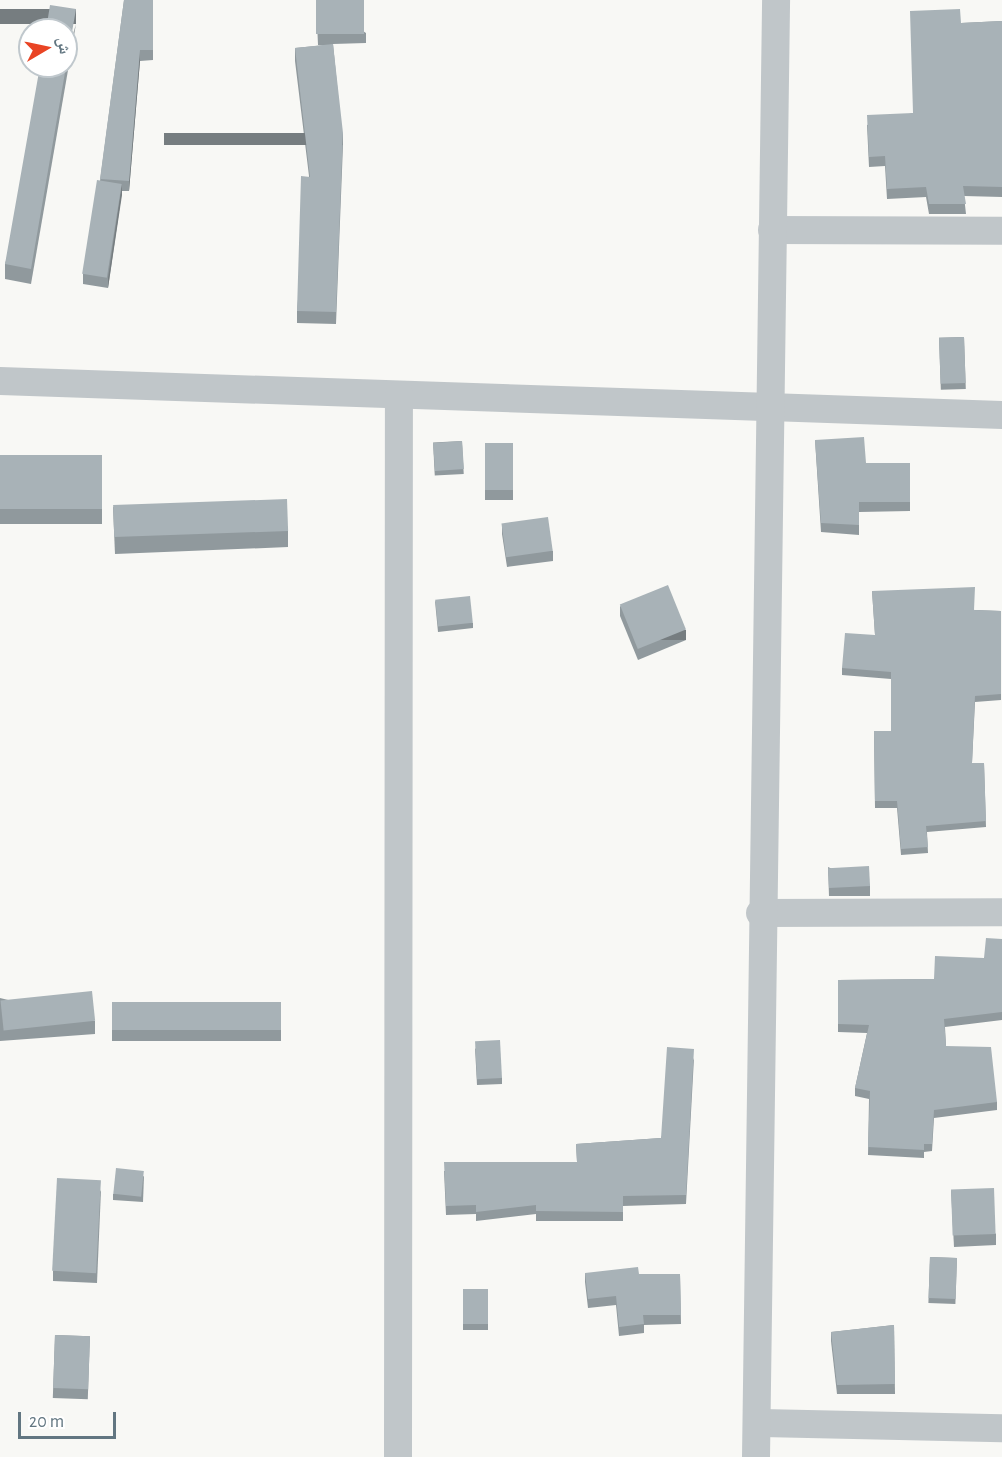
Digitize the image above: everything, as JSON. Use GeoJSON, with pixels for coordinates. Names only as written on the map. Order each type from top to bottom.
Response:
{"type":"FeatureCollection","features":[{"type":"Feature","properties":{"kind":"street"},"geometry":{"type":"LineString","coordinates":[[756,1457],[760,914],[767,407],[776,0]]}},
{"type":"Feature","properties":{"kind":"street"},"geometry":{"type":"LineString","coordinates":[[772,230],[1002,231]]}},
{"type":"Feature","properties":{"kind":"street"},"geometry":{"type":"LineString","coordinates":[[0,381],[1002,415]]}},
{"type":"Feature","properties":{"kind":"street"},"geometry":{"type":"LineString","coordinates":[[398,1457],[399,395]]}},
{"type":"Feature","properties":{"kind":"street"},"geometry":{"type":"LineString","coordinates":[[760,914],[1002,912]]}},
{"type":"Feature","properties":{"kind":"street"},"geometry":{"type":"LineString","coordinates":[[757,1423],[1002,1428]]}},
{"type":"Feature","properties":{"kind":"building"},"geometry":{"type":"Polygon","coordinates":[[[124,0],[153,0],[153,50],[140,50],[129,181],[100,179],[124,0]]]}},
{"type":"Feature","properties":{"kind":"building"},"geometry":{"type":"Polygon","coordinates":[[[316,0],[364,0],[364,34],[316,34],[316,0]]]}},
{"type":"Feature","properties":{"kind":"building"},"geometry":{"type":"Polygon","coordinates":[[[50,5],[76,9],[74,18],[48,18],[50,5]]]}},
{"type":"Feature","properties":{"kind":"building"},"geometry":{"type":"Polygon","coordinates":[[[960,9],[961,23],[1002,21],[1002,187],[963,186],[966,204],[929,204],[926,187],[887,189],[885,156],[869,157],[867,115],[913,113],[910,11],[960,9]]]}},
{"type":"Feature","properties":{"kind":"building"},"geometry":{"type":"Polygon","coordinates":[[[333,44],[343,133],[336,312],[297,311],[301,176],[310,177],[295,48],[333,44]]]}},
{"type":"Feature","properties":{"kind":"building"},"geometry":{"type":"Polygon","coordinates":[[[38,78],[64,78],[31,269],[5,264],[38,78]]]}},
{"type":"Feature","properties":{"kind":"building"},"geometry":{"type":"Polygon","coordinates":[[[97,180],[122,184],[107,278],[82,274],[97,180]]]}},
{"type":"Feature","properties":{"kind":"building"},"geometry":{"type":"Polygon","coordinates":[[[964,337],[966,383],[941,384],[939,338],[964,337]]]}},
{"type":"Feature","properties":{"kind":"building"},"geometry":{"type":"Polygon","coordinates":[[[864,437],[866,463],[910,463],[910,502],[859,502],[859,525],[821,523],[815,440],[864,437]]]}},
{"type":"Feature","properties":{"kind":"building"},"geometry":{"type":"Polygon","coordinates":[[[462,441],[464,469],[435,471],[433,443],[462,441]]]}},
{"type":"Feature","properties":{"kind":"building"},"geometry":{"type":"Polygon","coordinates":[[[485,443],[513,443],[513,490],[485,490],[485,443]]]}},
{"type":"Feature","properties":{"kind":"building"},"geometry":{"type":"Polygon","coordinates":[[[0,455],[102,455],[102,509],[0,509],[0,455]]]}},
{"type":"Feature","properties":{"kind":"building"},"geometry":{"type":"Polygon","coordinates":[[[287,499],[288,531],[114,537],[113,505],[287,499]]]}},
{"type":"Feature","properties":{"kind":"building"},"geometry":{"type":"Polygon","coordinates":[[[548,517],[553,551],[506,557],[501,524],[548,517]]]}},
{"type":"Feature","properties":{"kind":"building"},"geometry":{"type":"Polygon","coordinates":[[[668,585],[686,630],[638,649],[620,604],[668,585]]]}},
{"type":"Feature","properties":{"kind":"building"},"geometry":{"type":"Polygon","coordinates":[[[975,587],[974,610],[1001,611],[1001,694],[975,696],[972,763],[984,763],[986,821],[926,826],[928,847],[901,849],[897,801],[875,801],[874,731],[891,731],[891,672],[842,668],[845,633],[875,635],[872,591],[975,587]]]}},
{"type":"Feature","properties":{"kind":"building"},"geometry":{"type":"Polygon","coordinates":[[[470,596],[473,623],[438,627],[435,600],[470,596]]]}},
{"type":"Feature","properties":{"kind":"building"},"geometry":{"type":"Polygon","coordinates":[[[869,866],[870,886],[829,888],[828,868],[869,866]]]}},
{"type":"Feature","properties":{"kind":"building"},"geometry":{"type":"Polygon","coordinates":[[[986,938],[1002,939],[1002,1012],[944,1019],[946,1046],[991,1047],[997,1102],[934,1110],[932,1144],[924,1144],[924,1150],[868,1147],[870,1091],[855,1088],[869,1025],[838,1024],[838,980],[934,979],[935,956],[984,958],[986,938]]]}},
{"type":"Feature","properties":{"kind":"building"},"geometry":{"type":"Polygon","coordinates":[[[92,991],[95,1021],[4,1030],[1,1001],[92,991]]]}},
{"type":"Feature","properties":{"kind":"building"},"geometry":{"type":"Polygon","coordinates":[[[112,1002],[281,1002],[281,1030],[112,1030],[112,1002]]]}},
{"type":"Feature","properties":{"kind":"building"},"geometry":{"type":"Polygon","coordinates":[[[500,1040],[502,1078],[477,1079],[475,1041],[500,1040]]]}},
{"type":"Feature","properties":{"kind":"building"},"geometry":{"type":"Polygon","coordinates":[[[667,1047],[694,1049],[686,1195],[623,1196],[623,1212],[536,1211],[536,1205],[476,1212],[476,1205],[446,1206],[444,1162],[577,1162],[576,1144],[661,1138],[667,1047]]]}},
{"type":"Feature","properties":{"kind":"building"},"geometry":{"type":"Polygon","coordinates":[[[116,1168],[144,1171],[141,1197],[113,1194],[116,1168]]]}},
{"type":"Feature","properties":{"kind":"building"},"geometry":{"type":"Polygon","coordinates":[[[57,1178],[101,1180],[96,1273],[52,1271],[57,1178]]]}},
{"type":"Feature","properties":{"kind":"building"},"geometry":{"type":"Polygon","coordinates":[[[994,1188],[996,1234],[953,1235],[951,1190],[994,1188]]]}},
{"type":"Feature","properties":{"kind":"building"},"geometry":{"type":"Polygon","coordinates":[[[930,1257],[957,1258],[956,1299],[929,1298],[930,1257]]]}},
{"type":"Feature","properties":{"kind":"building"},"geometry":{"type":"Polygon","coordinates":[[[638,1267],[639,1274],[680,1274],[681,1315],[643,1315],[644,1324],[619,1327],[616,1296],[588,1299],[585,1273],[638,1267]]]}},
{"type":"Feature","properties":{"kind":"building"},"geometry":{"type":"Polygon","coordinates":[[[463,1289],[488,1289],[488,1324],[463,1324],[463,1289]]]}},
{"type":"Feature","properties":{"kind":"building"},"geometry":{"type":"Polygon","coordinates":[[[894,1325],[895,1384],[837,1385],[831,1332],[894,1325]]]}},
{"type":"Feature","properties":{"kind":"building"},"geometry":{"type":"Polygon","coordinates":[[[55,1335],[90,1336],[88,1389],[53,1388],[55,1335]]]}}]}
